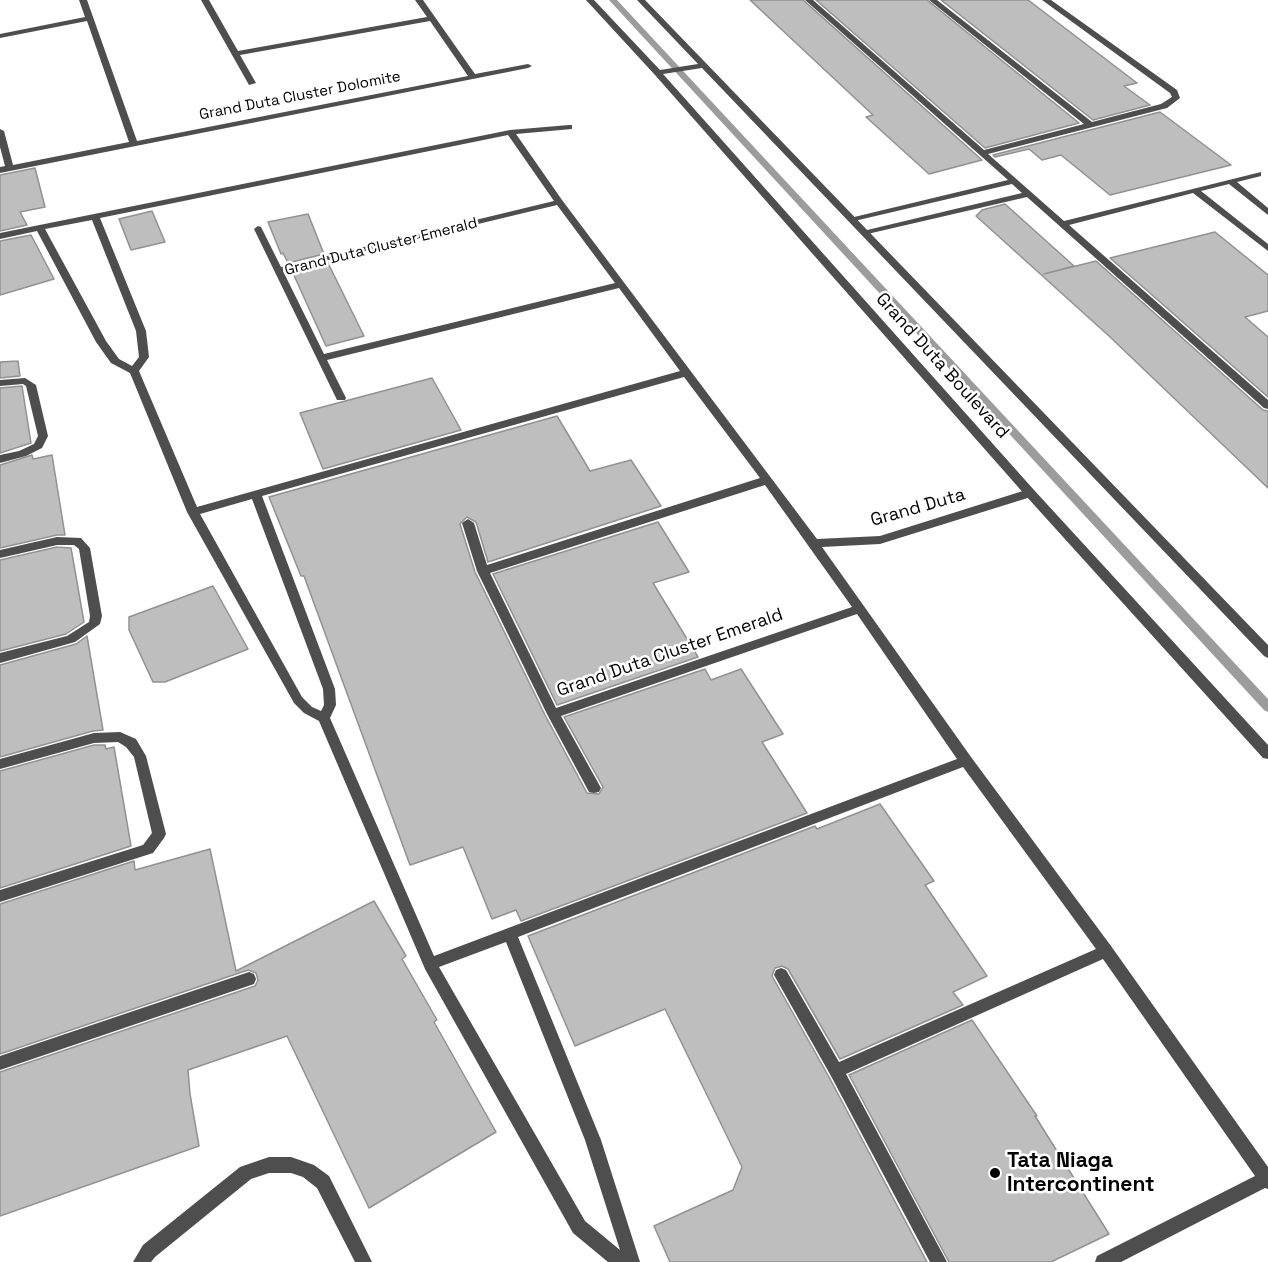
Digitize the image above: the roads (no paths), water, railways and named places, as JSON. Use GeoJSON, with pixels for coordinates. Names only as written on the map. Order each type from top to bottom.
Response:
{"type":"FeatureCollection","features":[{"type":"Feature","properties":{"kind":"street"},"geometry":{"type":"LineString","coordinates":[[83,0],[133,142]]}},
{"type":"Feature","properties":{"kind":"street"},"geometry":{"type":"LineString","coordinates":[[206,0],[252,83]]}},
{"type":"Feature","properties":{"kind":"street"},"geometry":{"type":"LineString","coordinates":[[420,0],[472,76]]}},
{"type":"Feature","properties":{"kind":"street","name":"Grand Duta Boulevard"},"geometry":{"type":"LineString","coordinates":[[590,0],[658,73],[1030,493],[1263,744],[1268,754]]}},
{"type":"Feature","properties":{"kind":"street","name":"Grand Duta Boulevard"},"geometry":{"type":"LineString","coordinates":[[641,0],[1268,653]]}},
{"type":"Feature","properties":{"kind":"street"},"geometry":{"type":"LineString","coordinates":[[809,0],[1268,406]]}},
{"type":"Feature","properties":{"kind":"street"},"geometry":{"type":"LineString","coordinates":[[933,0],[1090,125]]}},
{"type":"Feature","properties":{"kind":"street"},"geometry":{"type":"LineString","coordinates":[[982,153],[1164,106],[1176,98],[1174,92],[1046,0]]}},
{"type":"Feature","properties":{"kind":"street"},"geometry":{"type":"LineString","coordinates":[[0,36],[89,18]]}},
{"type":"Feature","properties":{"kind":"street"},"geometry":{"type":"LineString","coordinates":[[236,54],[432,18]]}},
{"type":"Feature","properties":{"kind":"street"},"geometry":{"type":"LineString","coordinates":[[658,73],[704,65]]}},
{"type":"Feature","properties":{"kind":"street","name":"Grand Duta Cluster Dolomite"},"geometry":{"type":"LineString","coordinates":[[0,171],[133,142],[528,66]]}},
{"type":"Feature","properties":{"kind":"street"},"geometry":{"type":"LineString","coordinates":[[0,236],[510,132],[569,127]]}},
{"type":"Feature","properties":{"kind":"street"},"geometry":{"type":"LineString","coordinates":[[0,131],[10,169]]}},
{"type":"Feature","properties":{"kind":"street"},"geometry":{"type":"LineString","coordinates":[[510,132],[620,285],[814,543],[966,761],[1106,951],[1267,1180],[1103,1262]]}},
{"type":"Feature","properties":{"kind":"street"},"geometry":{"type":"LineString","coordinates":[[1062,224],[1258,174]]}},
{"type":"Feature","properties":{"kind":"street"},"geometry":{"type":"LineString","coordinates":[[853,220],[1015,181]]}},
{"type":"Feature","properties":{"kind":"street"},"geometry":{"type":"LineString","coordinates":[[1231,181],[1268,212]]}},
{"type":"Feature","properties":{"kind":"street"},"geometry":{"type":"LineString","coordinates":[[1195,191],[1268,248]]}},
{"type":"Feature","properties":{"kind":"street"},"geometry":{"type":"LineString","coordinates":[[866,233],[1030,194]]}},
{"type":"Feature","properties":{"kind":"street","name":"Grand Duta Cluster Emerald"},"geometry":{"type":"LineString","coordinates":[[341,398],[278,270],[559,202]]}},
{"type":"Feature","properties":{"kind":"street"},"geometry":{"type":"LineString","coordinates":[[95,217],[141,332],[144,357],[134,371]]}},
{"type":"Feature","properties":{"kind":"street"},"geometry":{"type":"LineString","coordinates":[[40,228],[101,342],[115,362],[134,371],[192,512],[298,700],[308,710],[324,718],[430,964],[579,1227],[621,1262]]}},
{"type":"Feature","properties":{"kind":"street"},"geometry":{"type":"LineString","coordinates":[[258,230],[278,270]]}},
{"type":"Feature","properties":{"kind":"street"},"geometry":{"type":"LineString","coordinates":[[321,358],[620,285]]}},
{"type":"Feature","properties":{"kind":"street"},"geometry":{"type":"LineString","coordinates":[[192,512],[686,373]]}},
{"type":"Feature","properties":{"kind":"street"},"geometry":{"type":"LineString","coordinates":[[0,383],[25,381],[31,385],[43,436],[38,446],[22,454],[0,459]]}},
{"type":"Feature","properties":{"kind":"street"},"geometry":{"type":"LineString","coordinates":[[483,571],[767,480]]}},
{"type":"Feature","properties":{"kind":"street","name":"Grand Duta"},"geometry":{"type":"LineString","coordinates":[[814,543],[880,540],[1030,493]]}},
{"type":"Feature","properties":{"kind":"street"},"geometry":{"type":"LineString","coordinates":[[255,494],[329,689],[330,705],[324,718]]}},
{"type":"Feature","properties":{"kind":"street","name":"Grand Duta Cluster Emerald"},"geometry":{"type":"LineString","coordinates":[[468,523],[483,571],[554,714],[858,609]]}},
{"type":"Feature","properties":{"kind":"street"},"geometry":{"type":"LineString","coordinates":[[0,554],[57,541],[77,541],[84,548],[96,616],[94,624],[71,639],[0,658]]}},
{"type":"Feature","properties":{"kind":"street"},"geometry":{"type":"LineString","coordinates":[[554,714],[594,789]]}},
{"type":"Feature","properties":{"kind":"street"},"geometry":{"type":"LineString","coordinates":[[0,764],[94,738],[120,737],[131,743],[140,756],[159,834],[148,849],[0,896]]}},
{"type":"Feature","properties":{"kind":"street"},"geometry":{"type":"LineString","coordinates":[[430,964],[966,761]]}},
{"type":"Feature","properties":{"kind":"street"},"geometry":{"type":"LineString","coordinates":[[510,935],[593,1140],[632,1262]]}},
{"type":"Feature","properties":{"kind":"street"},"geometry":{"type":"LineString","coordinates":[[836,1071],[1106,951]]}},
{"type":"Feature","properties":{"kind":"street"},"geometry":{"type":"LineString","coordinates":[[781,975],[836,1071],[939,1262]]}},
{"type":"Feature","properties":{"kind":"street"},"geometry":{"type":"LineString","coordinates":[[0,1063],[249,979]]}},
{"type":"Feature","properties":{"kind":"street"},"geometry":{"type":"LineString","coordinates":[[141,1262],[149,1251],[246,1173],[270,1165],[291,1165],[308,1171],[323,1182],[364,1262]]}},
{"type":"Feature","properties":{"kind":"waterway"},"geometry":{"type":"LineString","coordinates":[[613,0],[1268,707]]}},
{"type":"Feature","properties":{"kind":"place","name":"Tata Niaga Intercontinent"},"geometry":{"type":"Point","coordinates":[995,1173]}}]}
